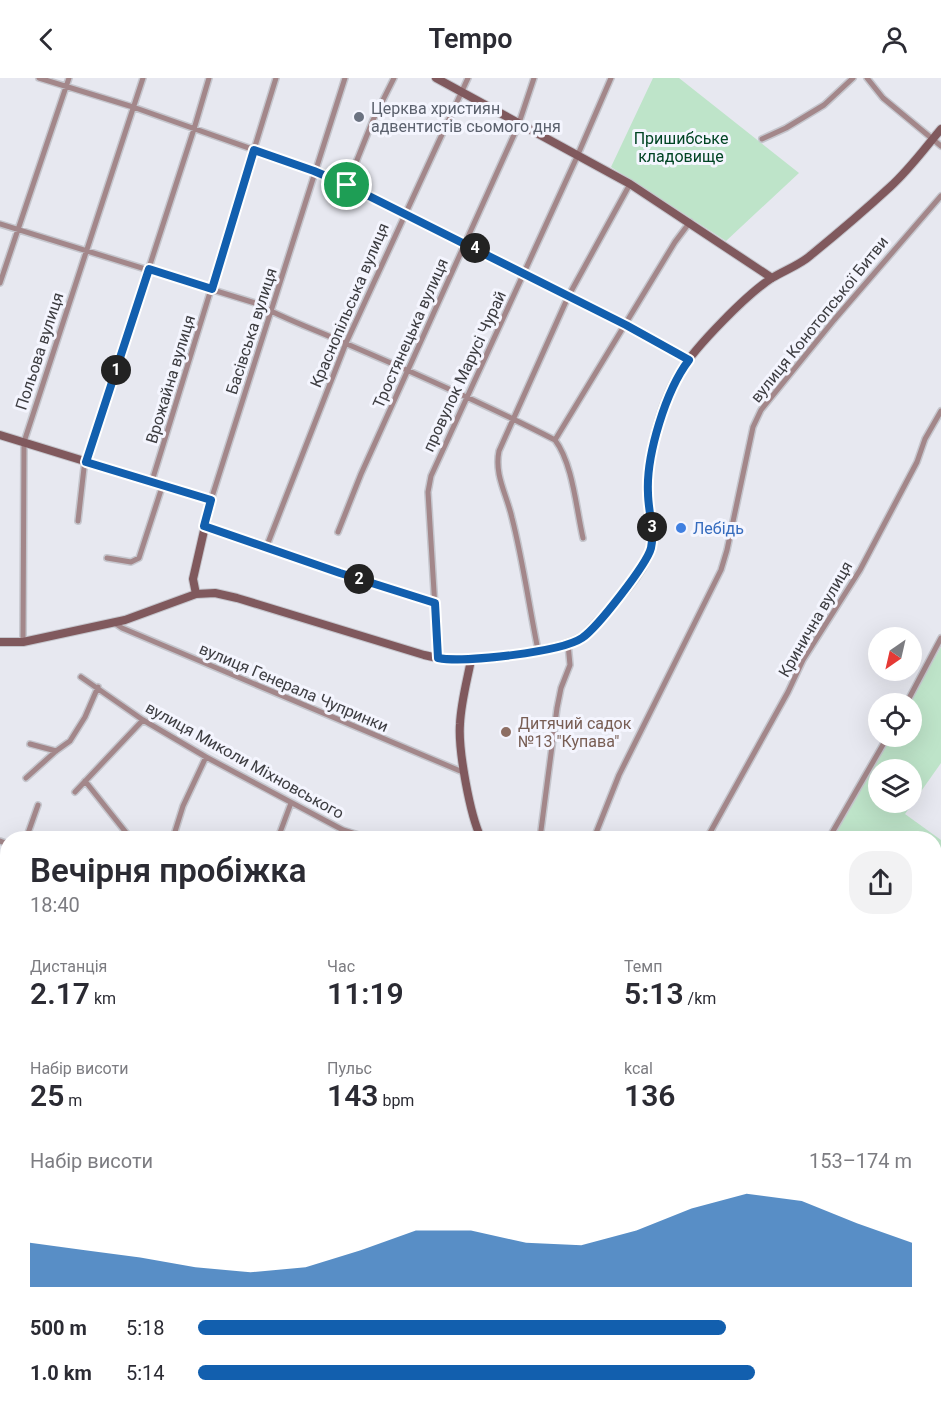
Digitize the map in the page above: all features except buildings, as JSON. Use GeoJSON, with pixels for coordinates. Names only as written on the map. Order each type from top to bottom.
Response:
{"type":"FeatureCollection","features":[{"type":"Feature","properties":{"kind":"main road"},"geometry":{"type":"LineString","coordinates":[[436,78],[630,184],[772,278]]}},
{"type":"Feature","properties":{"kind":"main road"},"geometry":{"type":"LineString","coordinates":[[0,642],[23,642],[113,622],[141,615],[196,594],[209,593],[225,595],[438,658],[471,660],[568,644],[583,637],[627,587],[650,551],[652,532],[648,493],[651,460],[668,398],[676,379],[689,360],[755,291],[772,278],[810,256],[890,188],[941,129]]}},
{"type":"Feature","properties":{"kind":"main road"},"geometry":{"type":"LineString","coordinates":[[0,435],[211,500]]}},
{"type":"Feature","properties":{"kind":"main road","name":"Басівська вулиця"},"geometry":{"type":"LineString","coordinates":[[196,594],[193,579],[211,500]]}},
{"type":"Feature","properties":{"kind":"main road"},"geometry":{"type":"LineString","coordinates":[[471,660],[462,700],[459,727],[465,773],[479,831]]}},
{"type":"Feature","properties":{"kind":"street"},"geometry":{"type":"LineString","coordinates":[[39,78],[133,107],[314,171],[347,185],[626,325],[689,360]]}},
{"type":"Feature","properties":{"kind":"street"},"geometry":{"type":"LineString","coordinates":[[0,283],[69,78]]}},
{"type":"Feature","properties":{"kind":"street","name":"Польова вулиця"},"geometry":{"type":"LineString","coordinates":[[23,642],[24,442],[142,78]]}},
{"type":"Feature","properties":{"kind":"street"},"geometry":{"type":"LineString","coordinates":[[78,521],[84,468],[209,78]]}},
{"type":"Feature","properties":{"kind":"street","name":"Врожайна вулиця"},"geometry":{"type":"LineString","coordinates":[[152,481],[276,78]]}},
{"type":"Feature","properties":{"kind":"street","name":"Басівська вулиця"},"geometry":{"type":"LineString","coordinates":[[211,500],[345,78]]}},
{"type":"Feature","properties":{"kind":"street"},"geometry":{"type":"LineString","coordinates":[[347,185],[373,120],[394,78]]}},
{"type":"Feature","properties":{"kind":"street","name":"Краснопільська вулиця"},"geometry":{"type":"LineString","coordinates":[[266,548],[346,343],[468,78]]}},
{"type":"Feature","properties":{"kind":"street","name":"Тростянецька вулиця"},"geometry":{"type":"LineString","coordinates":[[338,532],[361,474],[519,122],[534,78]]}},
{"type":"Feature","properties":{"kind":"street","name":"провулок Марусі Чурай"},"geometry":{"type":"LineString","coordinates":[[438,658],[428,484],[611,78]]}},
{"type":"Feature","properties":{"kind":"street"},"geometry":{"type":"LineString","coordinates":[[762,139],[786,128],[824,105],[853,78]]}},
{"type":"Feature","properties":{"kind":"street"},"geometry":{"type":"LineString","coordinates":[[867,78],[883,98],[941,146]]}},
{"type":"Feature","properties":{"kind":"street"},"geometry":{"type":"LineString","coordinates":[[538,650],[512,518],[497,470],[499,451],[568,297],[630,184]]}},
{"type":"Feature","properties":{"kind":"street","name":"вулиця Конотопської Битви"},"geometry":{"type":"LineString","coordinates":[[597,831],[619,775],[721,570],[753,427],[761,410],[834,320],[941,196]]}},
{"type":"Feature","properties":{"kind":"street"},"geometry":{"type":"LineString","coordinates":[[555,440],[675,242],[690,222]]}},
{"type":"Feature","properties":{"kind":"street"},"geometry":{"type":"LineString","coordinates":[[0,224],[255,303],[555,440],[566,462],[583,538]]}},
{"type":"Feature","properties":{"kind":"street","name":"Кринична вулиця"},"geometry":{"type":"LineString","coordinates":[[711,831],[788,692],[803,660],[860,570],[941,411]]}},
{"type":"Feature","properties":{"kind":"street"},"geometry":{"type":"LineString","coordinates":[[107,558],[131,562],[139,558],[163,484]]}},
{"type":"Feature","properties":{"kind":"street"},"geometry":{"type":"LineString","coordinates":[[204,526],[435,603]]}},
{"type":"Feature","properties":{"kind":"street","name":"вулиця Генерала Чупринки"},"geometry":{"type":"LineString","coordinates":[[113,622],[133,633],[275,694],[465,773]]}},
{"type":"Feature","properties":{"kind":"street"},"geometry":{"type":"LineString","coordinates":[[912,693],[941,638]]}},
{"type":"Feature","properties":{"kind":"street"},"geometry":{"type":"LineString","coordinates":[[541,831],[558,701],[570,665],[568,644]]}},
{"type":"Feature","properties":{"kind":"street","name":"вулиця Миколи Міхновського"},"geometry":{"type":"LineString","coordinates":[[81,677],[143,720],[206,757],[346,831]]}},
{"type":"Feature","properties":{"kind":"street"},"geometry":{"type":"LineString","coordinates":[[26,778],[56,750],[70,741],[86,717],[98,687]]}},
{"type":"Feature","properties":{"kind":"street"},"geometry":{"type":"LineString","coordinates":[[75,792],[143,720]]}},
{"type":"Feature","properties":{"kind":"street"},"geometry":{"type":"LineString","coordinates":[[30,744],[56,750]]}},
{"type":"Feature","properties":{"kind":"street"},"geometry":{"type":"LineString","coordinates":[[833,831],[882,747]]}},
{"type":"Feature","properties":{"kind":"street"},"geometry":{"type":"LineString","coordinates":[[175,831],[183,806],[206,757]]}},
{"type":"Feature","properties":{"kind":"street"},"geometry":{"type":"LineString","coordinates":[[85,781],[125,831]]}},
{"type":"Feature","properties":{"kind":"street"},"geometry":{"type":"LineString","coordinates":[[281,831],[291,803]]}},
{"type":"Feature","properties":{"kind":"street"},"geometry":{"type":"LineString","coordinates":[[29,831],[38,805]]}},
{"type":"Feature","properties":{"kind":"green space","name":"Пришибське кладовище"},"geometry":{"type":"Polygon","coordinates":[[[653,78],[679,78],[799,173],[726,241],[611,167],[653,78]]]}},
{"type":"Feature","properties":{"kind":"green space"},"geometry":{"type":"Polygon","coordinates":[[[941,647],[941,763],[922,790],[922,759],[878,759],[885,747],[922,747],[922,693],[915,693],[941,647]]]}},
{"type":"Feature","properties":{"kind":"green space"},"geometry":{"type":"Polygon","coordinates":[[[868,777],[868,813],[906,813],[929,831],[837,831],[868,777]]]}},
{"type":"Feature","properties":{"kind":"place","name":"Церква християн адвентистів сьомого дня"},"geometry":{"type":"Point","coordinates":[359,117]}},
{"type":"Feature","properties":{"kind":"place","name":"Лебідь"},"geometry":{"type":"Point","coordinates":[681,528]}},
{"type":"Feature","properties":{"kind":"place","name":"Дитячий садок №13 \"Купава\""},"geometry":{"type":"Point","coordinates":[506,732]}},
{"type":"Feature","properties":{"kind":"route"},"geometry":{"type":"LineString","coordinates":[[254,150],[347,185],[626,325],[689,360],[676,379],[668,398],[651,460],[648,493],[652,546],[648,557],[627,587],[580,639],[538,650],[471,660],[438,658],[435,603],[204,526],[211,500],[86,462],[149,269],[212,289],[254,150]]}}]}
